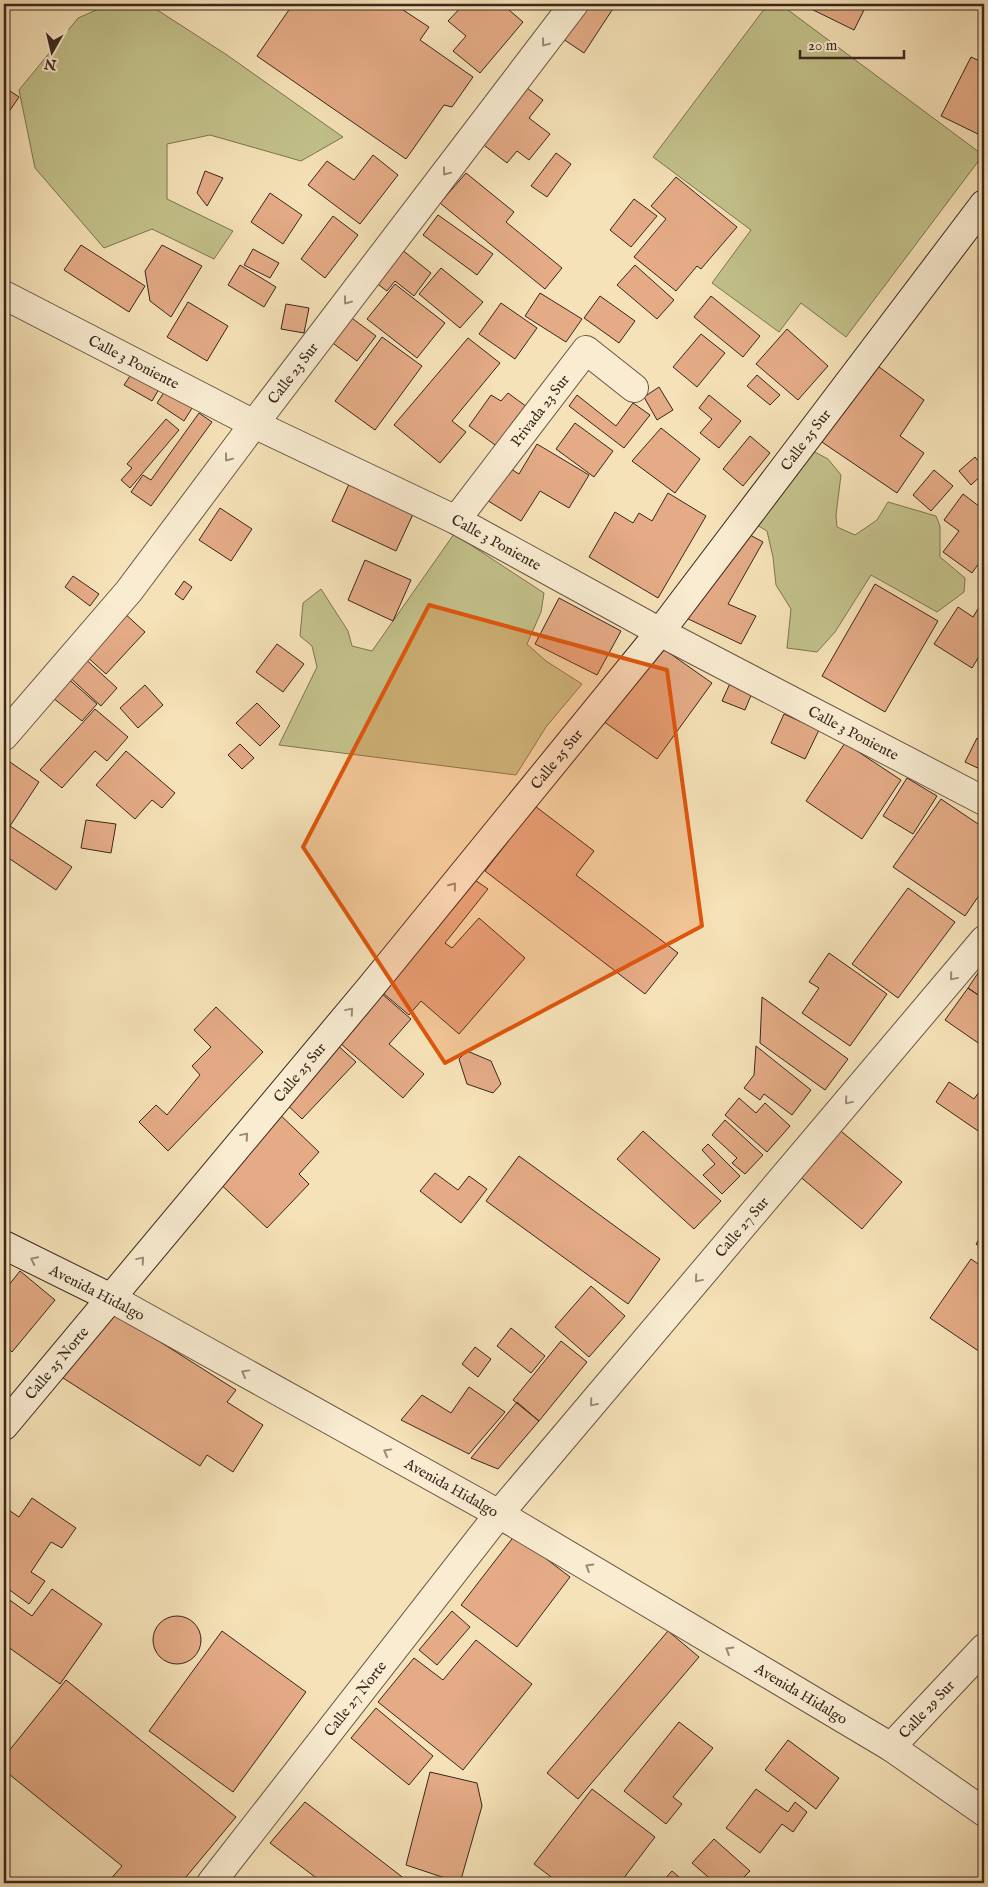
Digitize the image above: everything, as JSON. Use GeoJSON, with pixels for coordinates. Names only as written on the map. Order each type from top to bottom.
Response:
{"type":"FeatureCollection","features":[{"type":"Feature","properties":{"kind":"street","name":"Calle 23 Sur"},"geometry":{"type":"LineString","coordinates":[[4,736],[129,591],[574,4]]}},
{"type":"Feature","properties":{"kind":"street","name":"Calle 25 Sur"},"geometry":{"type":"LineString","coordinates":[[109,1298],[370,988],[660,632],[984,204]]}},
{"type":"Feature","properties":{"kind":"street","name":"Calle 3 Poniente"},"geometry":{"type":"LineString","coordinates":[[4,296],[254,424],[456,520],[660,632],[984,801]]}},
{"type":"Feature","properties":{"kind":"street","name":"Privada 23 Sur"},"geometry":{"type":"LineString","coordinates":[[456,520],[586,350],[634,388]]}},
{"type":"Feature","properties":{"kind":"street","name":"Calle 27 Sur"},"geometry":{"type":"LineString","coordinates":[[499,1514],[984,940]]}},
{"type":"Feature","properties":{"kind":"street","name":"Avenida Hidalgo"},"geometry":{"type":"LineString","coordinates":[[4,1245],[109,1298],[499,1514],[891,1747],[984,1812]]}},
{"type":"Feature","properties":{"kind":"street","name":"Calle 25 Norte"},"geometry":{"type":"LineString","coordinates":[[4,1426],[109,1298]]}},
{"type":"Feature","properties":{"kind":"street","name":"Calle 27 Norte"},"geometry":{"type":"LineString","coordinates":[[211,1883],[499,1514]]}},
{"type":"Feature","properties":{"kind":"street","name":"Calle 29 Sur"},"geometry":{"type":"LineString","coordinates":[[891,1747],[984,1648]]}},
{"type":"Feature","properties":{"kind":"highlighted area"},"geometry":{"type":"Polygon","coordinates":[[[429,605],[667,670],[702,926],[445,1063],[303,847],[429,605]]]}},
{"type":"Feature","properties":{"kind":"shaded area"},"geometry":{"type":"Polygon","coordinates":[[[110,4],[148,4],[227,55],[343,137],[301,161],[210,135],[167,144],[167,199],[233,231],[214,259],[152,229],[104,248],[35,168],[19,90],[78,18],[110,4]]]}},
{"type":"Feature","properties":{"kind":"shaded area"},"geometry":{"type":"Polygon","coordinates":[[[768,4],[780,4],[983,155],[846,337],[801,303],[779,332],[712,283],[751,230],[653,157],[768,4]]]}},
{"type":"Feature","properties":{"kind":"shaded area"},"geometry":{"type":"Polygon","coordinates":[[[811,450],[828,459],[841,475],[836,515],[837,527],[855,535],[877,520],[888,502],[936,516],[940,526],[940,557],[965,578],[964,592],[937,612],[871,575],[835,632],[817,652],[787,648],[791,609],[776,585],[773,557],[767,531],[750,521],[811,450]]]}},
{"type":"Feature","properties":{"kind":"shaded area"},"geometry":{"type":"Polygon","coordinates":[[[454,534],[544,593],[541,612],[527,644],[546,661],[582,684],[546,727],[516,775],[279,745],[317,667],[312,646],[300,636],[303,603],[321,589],[348,631],[352,646],[372,651],[454,534]]]}},
{"type":"Feature","properties":{"kind":"building"},"geometry":{"type":"Polygon","coordinates":[[[293,4],[394,4],[429,27],[420,40],[473,77],[452,107],[444,105],[406,159],[257,56],[293,4]]]}},
{"type":"Feature","properties":{"kind":"building"},"geometry":{"type":"Polygon","coordinates":[[[464,4],[502,4],[523,22],[480,73],[453,51],[466,36],[448,21],[464,4]]]}},
{"type":"Feature","properties":{"kind":"building"},"geometry":{"type":"Polygon","coordinates":[[[581,4],[616,4],[584,53],[560,37],[581,4]]]}},
{"type":"Feature","properties":{"kind":"building"},"geometry":{"type":"Polygon","coordinates":[[[801,4],[867,4],[854,30],[801,4]]]}},
{"type":"Feature","properties":{"kind":"building"},"geometry":{"type":"Polygon","coordinates":[[[971,57],[984,63],[984,137],[941,116],[971,57]]]}},
{"type":"Feature","properties":{"kind":"building"},"geometry":{"type":"Polygon","coordinates":[[[519,82],[543,100],[529,118],[550,134],[529,160],[517,151],[507,163],[476,139],[519,82]]]}},
{"type":"Feature","properties":{"kind":"building"},"geometry":{"type":"Polygon","coordinates":[[[4,87],[19,97],[4,119],[4,87]]]}},
{"type":"Feature","properties":{"kind":"building"},"geometry":{"type":"Polygon","coordinates":[[[556,153],[571,164],[547,197],[531,186],[556,153]]]}},
{"type":"Feature","properties":{"kind":"building"},"geometry":{"type":"Polygon","coordinates":[[[373,155],[398,175],[360,224],[308,185],[327,161],[354,180],[373,155]]]}},
{"type":"Feature","properties":{"kind":"building"},"geometry":{"type":"Polygon","coordinates":[[[205,171],[223,178],[207,206],[197,193],[205,171]]]}},
{"type":"Feature","properties":{"kind":"building"},"geometry":{"type":"Polygon","coordinates":[[[466,173],[514,212],[506,222],[562,268],[545,289],[440,203],[466,173]]]}},
{"type":"Feature","properties":{"kind":"building"},"geometry":{"type":"Polygon","coordinates":[[[676,177],[737,227],[701,269],[697,266],[676,291],[634,257],[666,219],[651,206],[676,177]]]}},
{"type":"Feature","properties":{"kind":"building"},"geometry":{"type":"Polygon","coordinates":[[[270,193],[302,215],[283,244],[251,222],[270,193]]]}},
{"type":"Feature","properties":{"kind":"building"},"geometry":{"type":"Polygon","coordinates":[[[634,199],[657,216],[631,247],[610,230],[634,199]]]}},
{"type":"Feature","properties":{"kind":"building"},"geometry":{"type":"Polygon","coordinates":[[[438,215],[493,254],[477,275],[423,235],[438,215]]]}},
{"type":"Feature","properties":{"kind":"building"},"geometry":{"type":"Polygon","coordinates":[[[333,216],[358,235],[325,278],[301,259],[333,216]]]}},
{"type":"Feature","properties":{"kind":"building"},"geometry":{"type":"Polygon","coordinates":[[[81,245],[145,286],[129,312],[64,270],[81,245]]]}},
{"type":"Feature","properties":{"kind":"building"},"geometry":{"type":"Polygon","coordinates":[[[162,245],[202,266],[171,317],[150,301],[145,271],[162,245]]]}},
{"type":"Feature","properties":{"kind":"building"},"geometry":{"type":"Polygon","coordinates":[[[253,249],[279,263],[270,278],[244,265],[253,249]]]}},
{"type":"Feature","properties":{"kind":"building"},"geometry":{"type":"Polygon","coordinates":[[[401,249],[431,273],[414,296],[395,281],[387,291],[375,282],[401,249]]]}},
{"type":"Feature","properties":{"kind":"building"},"geometry":{"type":"Polygon","coordinates":[[[240,265],[276,287],[264,307],[228,285],[240,265]]]}},
{"type":"Feature","properties":{"kind":"building"},"geometry":{"type":"Polygon","coordinates":[[[635,265],[674,300],[657,319],[617,285],[635,265]]]}},
{"type":"Feature","properties":{"kind":"building"},"geometry":{"type":"Polygon","coordinates":[[[441,268],[483,302],[460,328],[419,294],[441,268]]]}},
{"type":"Feature","properties":{"kind":"building"},"geometry":{"type":"Polygon","coordinates":[[[395,284],[445,323],[417,358],[367,319],[395,284]]]}},
{"type":"Feature","properties":{"kind":"building"},"geometry":{"type":"Polygon","coordinates":[[[540,293],[582,319],[566,342],[525,316],[540,293]]]}},
{"type":"Feature","properties":{"kind":"building"},"geometry":{"type":"Polygon","coordinates":[[[600,296],[635,321],[619,343],[584,318],[600,296]]]}},
{"type":"Feature","properties":{"kind":"building"},"geometry":{"type":"Polygon","coordinates":[[[711,296],[760,336],[743,357],[694,317],[711,296]]]}},
{"type":"Feature","properties":{"kind":"building"},"geometry":{"type":"Polygon","coordinates":[[[188,302],[228,326],[207,361],[167,337],[188,302]]]}},
{"type":"Feature","properties":{"kind":"building"},"geometry":{"type":"Polygon","coordinates":[[[501,303],[537,328],[515,359],[479,334],[501,303]]]}},
{"type":"Feature","properties":{"kind":"building"},"geometry":{"type":"Polygon","coordinates":[[[286,304],[309,308],[304,333],[281,329],[286,304]]]}},
{"type":"Feature","properties":{"kind":"building"},"geometry":{"type":"Polygon","coordinates":[[[349,316],[376,336],[357,361],[330,341],[349,316]]]}},
{"type":"Feature","properties":{"kind":"building"},"geometry":{"type":"Polygon","coordinates":[[[787,329],[828,366],[798,400],[756,364],[787,329]]]}},
{"type":"Feature","properties":{"kind":"building"},"geometry":{"type":"Polygon","coordinates":[[[701,334],[725,353],[697,387],[673,367],[701,334]]]}},
{"type":"Feature","properties":{"kind":"building"},"geometry":{"type":"Polygon","coordinates":[[[382,337],[422,366],[375,430],[335,401],[382,337]]]}},
{"type":"Feature","properties":{"kind":"building"},"geometry":{"type":"Polygon","coordinates":[[[468,338],[500,363],[452,421],[466,432],[440,463],[394,425],[468,338]]]}},
{"type":"Feature","properties":{"kind":"building"},"geometry":{"type":"Polygon","coordinates":[[[871,361],[924,400],[900,436],[924,453],[897,493],[813,436],[871,361]]]}},
{"type":"Feature","properties":{"kind":"building"},"geometry":{"type":"Polygon","coordinates":[[[132,373],[159,389],[152,401],[124,385],[132,373]]]}},
{"type":"Feature","properties":{"kind":"building"},"geometry":{"type":"Polygon","coordinates":[[[757,375],[780,395],[770,405],[747,386],[757,375]]]}},
{"type":"Feature","properties":{"kind":"building"},"geometry":{"type":"Polygon","coordinates":[[[659,387],[673,410],[657,420],[644,397],[659,387]]]}},
{"type":"Feature","properties":{"kind":"building"},"geometry":{"type":"Polygon","coordinates":[[[167,388],[194,405],[184,421],[157,403],[167,388]]]}},
{"type":"Feature","properties":{"kind":"building"},"geometry":{"type":"Polygon","coordinates":[[[508,393],[527,407],[498,447],[469,426],[491,395],[501,401],[508,393]]]}},
{"type":"Feature","properties":{"kind":"building"},"geometry":{"type":"Polygon","coordinates":[[[577,395],[616,426],[633,403],[650,415],[624,448],[569,406],[577,395]]]}},
{"type":"Feature","properties":{"kind":"building"},"geometry":{"type":"Polygon","coordinates":[[[709,395],[741,421],[719,448],[700,433],[712,419],[699,408],[709,395]]]}},
{"type":"Feature","properties":{"kind":"building"},"geometry":{"type":"Polygon","coordinates":[[[199,413],[212,422],[151,506],[131,492],[143,475],[151,480],[199,413]]]}},
{"type":"Feature","properties":{"kind":"building"},"geometry":{"type":"Polygon","coordinates":[[[166,419],[179,430],[130,488],[121,480],[132,468],[127,464],[166,419]]]}},
{"type":"Feature","properties":{"kind":"building"},"geometry":{"type":"Polygon","coordinates":[[[575,423],[613,451],[594,477],[556,449],[575,423]]]}},
{"type":"Feature","properties":{"kind":"building"},"geometry":{"type":"Polygon","coordinates":[[[661,428],[700,459],[675,493],[632,461],[661,428]]]}},
{"type":"Feature","properties":{"kind":"building"},"geometry":{"type":"Polygon","coordinates":[[[750,436],[770,453],[743,486],[723,469],[750,436]]]}},
{"type":"Feature","properties":{"kind":"building"},"geometry":{"type":"Polygon","coordinates":[[[537,444],[589,475],[569,508],[540,491],[521,521],[480,496],[501,463],[519,474],[537,444]]]}},
{"type":"Feature","properties":{"kind":"building"},"geometry":{"type":"Polygon","coordinates":[[[975,457],[984,468],[984,473],[971,485],[959,471],[975,457]]]}},
{"type":"Feature","properties":{"kind":"building"},"geometry":{"type":"Polygon","coordinates":[[[934,470],[953,486],[931,511],[913,495],[934,470]]]}},
{"type":"Feature","properties":{"kind":"building"},"geometry":{"type":"Polygon","coordinates":[[[350,482],[414,512],[396,551],[332,521],[350,482]]]}},
{"type":"Feature","properties":{"kind":"building"},"geometry":{"type":"Polygon","coordinates":[[[668,493],[706,516],[658,598],[589,557],[615,512],[633,523],[639,513],[652,521],[668,493]]]}},
{"type":"Feature","properties":{"kind":"building"},"geometry":{"type":"Polygon","coordinates":[[[963,494],[984,510],[984,556],[972,573],[943,552],[959,531],[944,520],[963,494]]]}},
{"type":"Feature","properties":{"kind":"building"},"geometry":{"type":"Polygon","coordinates":[[[220,508],[252,529],[231,561],[199,540],[220,508]]]}},
{"type":"Feature","properties":{"kind":"building"},"geometry":{"type":"Polygon","coordinates":[[[739,529],[763,542],[728,604],[756,616],[741,644],[680,615],[739,529]]]}},
{"type":"Feature","properties":{"kind":"building"},"geometry":{"type":"Polygon","coordinates":[[[365,560],[411,580],[393,621],[348,600],[365,560]]]}},
{"type":"Feature","properties":{"kind":"building"},"geometry":{"type":"Polygon","coordinates":[[[73,576],[99,594],[90,606],[65,587],[73,576]]]}},
{"type":"Feature","properties":{"kind":"building"},"geometry":{"type":"Polygon","coordinates":[[[184,581],[192,587],[183,600],[175,594],[184,581]]]}},
{"type":"Feature","properties":{"kind":"building"},"geometry":{"type":"Polygon","coordinates":[[[875,584],[938,621],[885,712],[822,676],[875,584]]]}},
{"type":"Feature","properties":{"kind":"building"},"geometry":{"type":"Polygon","coordinates":[[[559,598],[621,631],[597,675],[535,644],[559,598]]]}},
{"type":"Feature","properties":{"kind":"building"},"geometry":{"type":"Polygon","coordinates":[[[984,599],[984,648],[972,668],[934,644],[958,607],[973,617],[984,599]]]}},
{"type":"Feature","properties":{"kind":"building"},"geometry":{"type":"Polygon","coordinates":[[[123,612],[145,632],[106,674],[84,654],[123,612]]]}},
{"type":"Feature","properties":{"kind":"building"},"geometry":{"type":"Polygon","coordinates":[[[655,643],[712,683],[657,759],[600,719],[655,643]]]}},
{"type":"Feature","properties":{"kind":"building"},"geometry":{"type":"Polygon","coordinates":[[[277,644],[304,664],[283,692],[256,672],[277,644]]]}},
{"type":"Feature","properties":{"kind":"building"},"geometry":{"type":"Polygon","coordinates":[[[81,655],[117,688],[101,706],[65,673],[81,655]]]}},
{"type":"Feature","properties":{"kind":"building"},"geometry":{"type":"Polygon","coordinates":[[[64,675],[97,704],[82,721],[48,694],[64,675]]]}},
{"type":"Feature","properties":{"kind":"building"},"geometry":{"type":"Polygon","coordinates":[[[732,679],[754,688],[745,710],[722,701],[732,679]]]}},
{"type":"Feature","properties":{"kind":"building"},"geometry":{"type":"Polygon","coordinates":[[[145,685],[163,705],[138,728],[120,708],[145,685]]]}},
{"type":"Feature","properties":{"kind":"building"},"geometry":{"type":"Polygon","coordinates":[[[257,703],[280,726],[260,746],[236,723],[257,703]]]}},
{"type":"Feature","properties":{"kind":"building"},"geometry":{"type":"Polygon","coordinates":[[[95,709],[128,737],[107,761],[95,751],[62,788],[40,770],[95,709]]]}},
{"type":"Feature","properties":{"kind":"building"},"geometry":{"type":"Polygon","coordinates":[[[784,714],[819,730],[805,759],[771,743],[784,714]]]}},
{"type":"Feature","properties":{"kind":"building"},"geometry":{"type":"Polygon","coordinates":[[[977,738],[984,741],[984,771],[965,762],[977,738]]]}},
{"type":"Feature","properties":{"kind":"building"},"geometry":{"type":"Polygon","coordinates":[[[845,743],[901,780],[862,839],[806,801],[845,743]]]}},
{"type":"Feature","properties":{"kind":"building"},"geometry":{"type":"Polygon","coordinates":[[[240,744],[254,758],[242,769],[228,755],[240,744]]]}},
{"type":"Feature","properties":{"kind":"building"},"geometry":{"type":"Polygon","coordinates":[[[126,751],[175,793],[162,808],[152,800],[135,819],[96,785],[126,751]]]}},
{"type":"Feature","properties":{"kind":"building"},"geometry":{"type":"Polygon","coordinates":[[[4,758],[39,782],[10,826],[72,867],[56,890],[4,855],[4,758]]]}},
{"type":"Feature","properties":{"kind":"building"},"geometry":{"type":"Polygon","coordinates":[[[907,778],[937,796],[913,834],[883,816],[907,778]]]}},
{"type":"Feature","properties":{"kind":"building"},"geometry":{"type":"Polygon","coordinates":[[[941,799],[984,828],[984,888],[965,916],[893,867],[941,799]]]}},
{"type":"Feature","properties":{"kind":"building"},"geometry":{"type":"Polygon","coordinates":[[[535,806],[594,851],[576,875],[678,953],[645,994],[485,871],[535,806]]]}},
{"type":"Feature","properties":{"kind":"building"},"geometry":{"type":"Polygon","coordinates":[[[86,820],[116,824],[111,853],[81,848],[86,820]]]}},
{"type":"Feature","properties":{"kind":"building"},"geometry":{"type":"Polygon","coordinates":[[[472,878],[488,889],[445,943],[452,948],[479,918],[525,958],[459,1034],[421,1001],[409,1015],[377,988],[472,878]]]}},
{"type":"Feature","properties":{"kind":"building"},"geometry":{"type":"Polygon","coordinates":[[[908,888],[955,922],[898,998],[852,964],[908,888]]]}},
{"type":"Feature","properties":{"kind":"building"},"geometry":{"type":"Polygon","coordinates":[[[829,953],[887,994],[850,1046],[802,1013],[819,988],[809,982],[829,953]]]}},
{"type":"Feature","properties":{"kind":"building"},"geometry":{"type":"Polygon","coordinates":[[[984,964],[984,999],[968,988],[984,964]]]}},
{"type":"Feature","properties":{"kind":"building"},"geometry":{"type":"Polygon","coordinates":[[[374,987],[411,1019],[389,1044],[424,1074],[403,1098],[332,1036],[374,987]]]}},
{"type":"Feature","properties":{"kind":"building"},"geometry":{"type":"Polygon","coordinates":[[[968,988],[984,999],[984,1047],[945,1020],[968,988]]]}},
{"type":"Feature","properties":{"kind":"building"},"geometry":{"type":"Polygon","coordinates":[[[762,997],[848,1059],[825,1090],[760,1043],[762,997]]]}},
{"type":"Feature","properties":{"kind":"building"},"geometry":{"type":"Polygon","coordinates":[[[216,1007],[263,1052],[168,1151],[139,1122],[156,1105],[167,1115],[200,1075],[192,1066],[211,1047],[194,1030],[216,1007]]]}},
{"type":"Feature","properties":{"kind":"building"},"geometry":{"type":"Polygon","coordinates":[[[334,1042],[356,1062],[302,1119],[280,1098],[334,1042]]]}},
{"type":"Feature","properties":{"kind":"building"},"geometry":{"type":"Polygon","coordinates":[[[756,1046],[811,1090],[792,1115],[764,1094],[760,1100],[744,1088],[754,1075],[756,1046]]]}},
{"type":"Feature","properties":{"kind":"building"},"geometry":{"type":"Polygon","coordinates":[[[467,1051],[491,1061],[501,1084],[493,1093],[467,1084],[459,1059],[467,1051]]]}},
{"type":"Feature","properties":{"kind":"building"},"geometry":{"type":"Polygon","coordinates":[[[949,1082],[974,1099],[984,1085],[984,1135],[936,1102],[949,1082]]]}},
{"type":"Feature","properties":{"kind":"building"},"geometry":{"type":"Polygon","coordinates":[[[739,1098],[756,1113],[765,1103],[790,1126],[767,1152],[725,1115],[739,1098]]]}},
{"type":"Feature","properties":{"kind":"building"},"geometry":{"type":"Polygon","coordinates":[[[274,1109],[319,1152],[299,1174],[309,1184],[267,1228],[214,1178],[274,1109]]]}},
{"type":"Feature","properties":{"kind":"building"},"geometry":{"type":"Polygon","coordinates":[[[725,1120],[763,1155],[745,1174],[732,1163],[737,1158],[712,1135],[725,1120]]]}},
{"type":"Feature","properties":{"kind":"building"},"geometry":{"type":"Polygon","coordinates":[[[836,1127],[902,1182],[862,1229],[797,1174],[836,1127]]]}},
{"type":"Feature","properties":{"kind":"building"},"geometry":{"type":"Polygon","coordinates":[[[643,1131],[721,1201],[694,1229],[617,1159],[643,1131]]]}},
{"type":"Feature","properties":{"kind":"building"},"geometry":{"type":"Polygon","coordinates":[[[708,1144],[740,1176],[722,1194],[703,1175],[715,1164],[702,1150],[708,1144]]]}},
{"type":"Feature","properties":{"kind":"building"},"geometry":{"type":"Polygon","coordinates":[[[519,1156],[660,1259],[628,1304],[486,1201],[519,1156]]]}},
{"type":"Feature","properties":{"kind":"building"},"geometry":{"type":"Polygon","coordinates":[[[435,1173],[458,1190],[469,1176],[487,1189],[461,1223],[420,1191],[435,1173]]]}},
{"type":"Feature","properties":{"kind":"building"},"geometry":{"type":"Polygon","coordinates":[[[984,1232],[984,1249],[976,1244],[984,1232]]]}},
{"type":"Feature","properties":{"kind":"building"},"geometry":{"type":"Polygon","coordinates":[[[971,1259],[984,1268],[984,1346],[980,1352],[930,1318],[971,1259]]]}},
{"type":"Feature","properties":{"kind":"building"},"geometry":{"type":"Polygon","coordinates":[[[20,1271],[55,1300],[12,1352],[4,1345],[4,1291],[20,1271]]]}},
{"type":"Feature","properties":{"kind":"building"},"geometry":{"type":"Polygon","coordinates":[[[591,1286],[625,1316],[589,1357],[555,1327],[591,1286]]]}},
{"type":"Feature","properties":{"kind":"building"},"geometry":{"type":"Polygon","coordinates":[[[105,1307],[236,1390],[227,1402],[263,1425],[233,1472],[207,1455],[200,1466],[60,1376],[105,1307]]]}},
{"type":"Feature","properties":{"kind":"building"},"geometry":{"type":"Polygon","coordinates":[[[511,1328],[545,1356],[531,1373],[497,1346],[511,1328]]]}},
{"type":"Feature","properties":{"kind":"building"},"geometry":{"type":"Polygon","coordinates":[[[561,1341],[587,1362],[539,1421],[513,1400],[561,1341]]]}},
{"type":"Feature","properties":{"kind":"building"},"geometry":{"type":"Polygon","coordinates":[[[475,1347],[491,1359],[478,1377],[462,1364],[475,1347]]]}},
{"type":"Feature","properties":{"kind":"building"},"geometry":{"type":"Polygon","coordinates":[[[469,1387],[505,1412],[469,1454],[401,1420],[422,1395],[451,1413],[469,1387]]]}},
{"type":"Feature","properties":{"kind":"building"},"geometry":{"type":"Polygon","coordinates":[[[517,1402],[539,1421],[498,1469],[471,1458],[517,1402]]]}},
{"type":"Feature","properties":{"kind":"building"},"geometry":{"type":"Polygon","coordinates":[[[32,1498],[76,1528],[62,1548],[51,1542],[31,1572],[45,1581],[29,1604],[4,1586],[4,1507],[19,1517],[32,1498]]]}},
{"type":"Feature","properties":{"kind":"building"},"geometry":{"type":"Polygon","coordinates":[[[515,1535],[570,1577],[517,1647],[461,1605],[515,1535]]]}},
{"type":"Feature","properties":{"kind":"building"},"geometry":{"type":"Polygon","coordinates":[[[52,1589],[102,1624],[60,1684],[4,1644],[4,1596],[32,1616],[52,1589]]]}},
{"type":"Feature","properties":{"kind":"building"},"geometry":{"type":"Polygon","coordinates":[[[452,1611],[470,1627],[437,1665],[419,1650],[452,1611]]]}},
{"type":"Feature","properties":{"kind":"building"},"geometry":{"type":"Polygon","coordinates":[[[172,1616],[182,1616],[191,1620],[197,1626],[200,1631],[200,1649],[191,1660],[182,1664],[172,1664],[163,1660],[157,1654],[153,1645],[153,1635],[157,1626],[163,1620],[172,1616]]]}},
{"type":"Feature","properties":{"kind":"building"},"geometry":{"type":"Polygon","coordinates":[[[222,1631],[306,1692],[233,1792],[149,1731],[222,1631]]]}},
{"type":"Feature","properties":{"kind":"building"},"geometry":{"type":"Polygon","coordinates":[[[668,1631],[699,1657],[578,1799],[547,1773],[668,1631]]]}},
{"type":"Feature","properties":{"kind":"building"},"geometry":{"type":"Polygon","coordinates":[[[476,1640],[532,1684],[463,1770],[378,1702],[414,1658],[443,1680],[476,1640]]]}},
{"type":"Feature","properties":{"kind":"building"},"geometry":{"type":"Polygon","coordinates":[[[66,1680],[236,1817],[181,1883],[108,1882],[122,1866],[4,1770],[4,1757],[66,1680]]]}},
{"type":"Feature","properties":{"kind":"building"},"geometry":{"type":"Polygon","coordinates":[[[376,1708],[433,1756],[409,1785],[351,1738],[376,1708]]]}},
{"type":"Feature","properties":{"kind":"building"},"geometry":{"type":"Polygon","coordinates":[[[679,1722],[713,1748],[673,1797],[682,1804],[666,1824],[624,1791],[679,1722]]]}},
{"type":"Feature","properties":{"kind":"building"},"geometry":{"type":"Polygon","coordinates":[[[788,1740],[839,1778],[816,1809],[765,1770],[788,1740]]]}},
{"type":"Feature","properties":{"kind":"building"},"geometry":{"type":"Polygon","coordinates":[[[430,1772],[477,1783],[482,1806],[460,1883],[406,1865],[430,1772]]]}},
{"type":"Feature","properties":{"kind":"building"},"geometry":{"type":"Polygon","coordinates":[[[592,1789],[655,1837],[620,1883],[559,1883],[534,1864],[592,1789]]]}},
{"type":"Feature","properties":{"kind":"building"},"geometry":{"type":"Polygon","coordinates":[[[756,1789],[788,1812],[795,1802],[807,1812],[793,1832],[782,1824],[760,1853],[726,1828],[756,1789]]]}},
{"type":"Feature","properties":{"kind":"building"},"geometry":{"type":"Polygon","coordinates":[[[305,1802],[410,1883],[323,1883],[270,1843],[305,1802]]]}},
{"type":"Feature","properties":{"kind":"building"},"geometry":{"type":"Polygon","coordinates":[[[714,1839],[750,1871],[738,1883],[715,1883],[692,1863],[714,1839]]]}},
{"type":"Feature","properties":{"kind":"building"},"geometry":{"type":"Polygon","coordinates":[[[672,1871],[686,1883],[661,1883],[672,1871]]]}}]}
